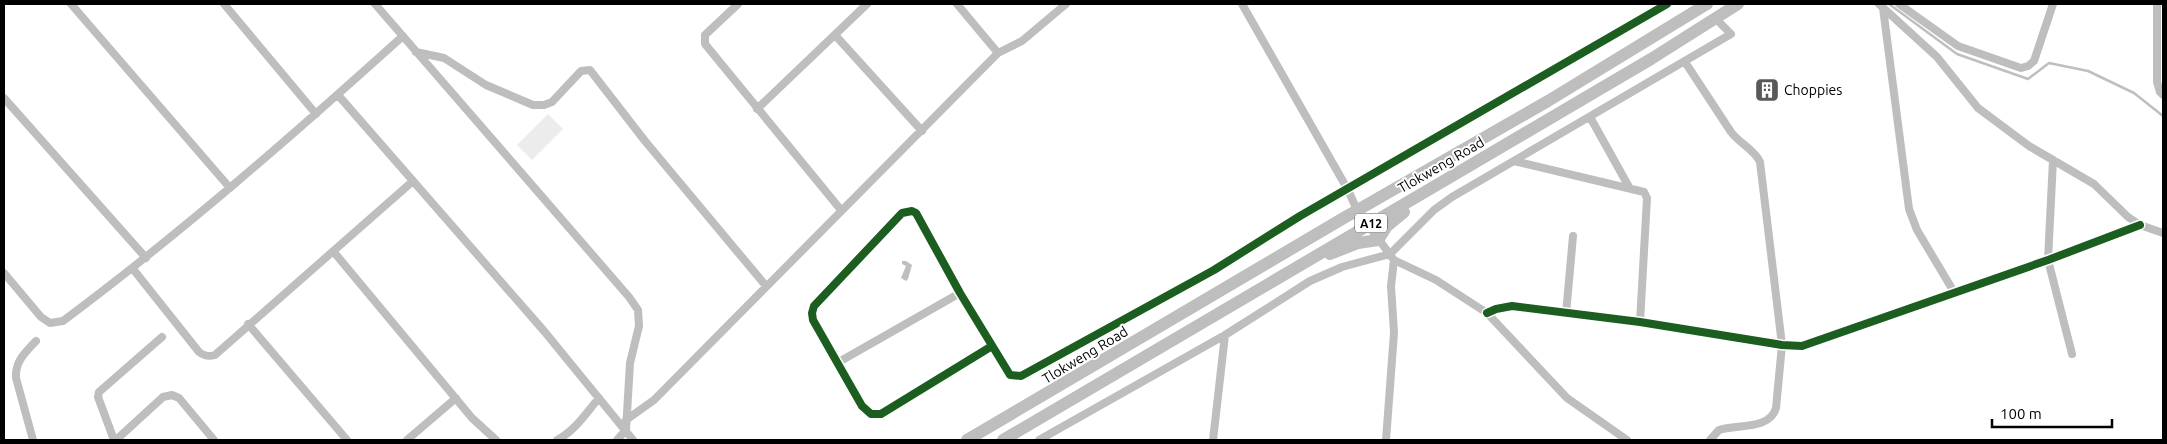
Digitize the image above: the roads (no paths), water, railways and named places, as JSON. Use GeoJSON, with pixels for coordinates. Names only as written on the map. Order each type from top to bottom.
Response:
{"type":"FeatureCollection","features":[{"type":"Feature","properties":{"kind":"main road","name":"Tlokweng Road"},"geometry":{"type":"LineString","coordinates":[[967,440],[1357,210],[1548,101],[1707,4]]}},
{"type":"Feature","properties":{"kind":"main road","name":"Tlokweng Road"},"geometry":{"type":"LineString","coordinates":[[1003,440],[1191,328],[1308,262],[1367,225],[1716,19],[1738,4]]}},
{"type":"Feature","properties":{"kind":"main road"},"geometry":{"type":"LineString","coordinates":[[1308,262],[1313,262],[1358,243],[1378,240],[1387,226],[1411,207],[1421,194]]}},
{"type":"Feature","properties":{"kind":"street"},"geometry":{"type":"LineString","coordinates":[[71,4],[230,188]]}},
{"type":"Feature","properties":{"kind":"street"},"geometry":{"type":"LineString","coordinates":[[224,4],[316,114]]}},
{"type":"Feature","properties":{"kind":"street"},"geometry":{"type":"LineString","coordinates":[[375,4],[629,297],[638,310],[639,326],[630,363],[626,430],[617,440]]}},
{"type":"Feature","properties":{"kind":"street"},"geometry":{"type":"LineString","coordinates":[[738,4],[705,35],[704,44],[841,210]]}},
{"type":"Feature","properties":{"kind":"street"},"geometry":{"type":"LineString","coordinates":[[758,109],[867,4]]}},
{"type":"Feature","properties":{"kind":"street"},"geometry":{"type":"LineString","coordinates":[[957,4],[998,53]]}},
{"type":"Feature","properties":{"kind":"street"},"geometry":{"type":"LineString","coordinates":[[1052,4],[1063,7]]}},
{"type":"Feature","properties":{"kind":"street"},"geometry":{"type":"LineString","coordinates":[[1242,4],[1348,190],[1357,210],[1392,257],[1436,280],[1487,313],[1567,398],[1626,440]]}},
{"type":"Feature","properties":{"kind":"street"},"geometry":{"type":"LineString","coordinates":[[992,346],[881,414],[871,414],[862,406],[837,363],[813,320],[812,310],[905,211],[912,210],[916,213],[960,293],[992,346],[1010,376],[1021,376],[1214,270],[1300,216],[1667,4]]}},
{"type":"Feature","properties":{"kind":"street"},"geometry":{"type":"LineString","coordinates":[[1899,4],[1958,46],[2024,68],[2034,61],[2053,4]]}},
{"type":"Feature","properties":{"kind":"street"},"geometry":{"type":"LineString","coordinates":[[2157,4],[2157,82],[2163,95]]}},
{"type":"Feature","properties":{"kind":"street"},"geometry":{"type":"LineString","coordinates":[[1881,6],[1937,57],[1978,108],[2029,146],[2094,184],[2140,225],[2163,233]]}},
{"type":"Feature","properties":{"kind":"street"},"geometry":{"type":"LineString","coordinates":[[1881,6],[1909,209],[1917,230],[1954,292]]}},
{"type":"Feature","properties":{"kind":"street"},"geometry":{"type":"LineString","coordinates":[[626,420],[654,400],[998,53],[1022,42],[1063,7]]}},
{"type":"Feature","properties":{"kind":"street"},"geometry":{"type":"LineString","coordinates":[[1039,440],[1225,334],[1323,274],[1392,257],[1434,210],[1731,34],[1716,19]]}},
{"type":"Feature","properties":{"kind":"street"},"geometry":{"type":"LineString","coordinates":[[1920,40],[1930,27]]}},
{"type":"Feature","properties":{"kind":"street"},"geometry":{"type":"LineString","coordinates":[[834,35],[922,131]]}},
{"type":"Feature","properties":{"kind":"street"},"geometry":{"type":"LineString","coordinates":[[4,273],[41,317],[50,323],[62,321],[133,269],[230,188],[403,36]]}},
{"type":"Feature","properties":{"kind":"street"},"geometry":{"type":"LineString","coordinates":[[416,52],[444,58],[486,85],[533,105],[544,105],[552,102],[581,71],[590,70],[664,164],[766,286]]}},
{"type":"Feature","properties":{"kind":"street"},"geometry":{"type":"LineString","coordinates":[[1685,62],[1731,132],[1738,141],[1756,155],[1760,162],[1782,345],[1776,408],[1773,416],[1764,422],[1719,430],[1710,440]]}},
{"type":"Feature","properties":{"kind":"street"},"geometry":{"type":"LineString","coordinates":[[338,95],[544,331],[633,440]]}},
{"type":"Feature","properties":{"kind":"street"},"geometry":{"type":"LineString","coordinates":[[4,98],[146,258]]}},
{"type":"Feature","properties":{"kind":"street"},"geometry":{"type":"LineString","coordinates":[[1590,117],[1629,187]]}},
{"type":"Feature","properties":{"kind":"street"},"geometry":{"type":"LineString","coordinates":[[2053,160],[2048,260],[2072,354]]}},
{"type":"Feature","properties":{"kind":"street"},"geometry":{"type":"LineString","coordinates":[[1514,161],[1642,190],[1647,198],[1640,322]]}},
{"type":"Feature","properties":{"kind":"street"},"geometry":{"type":"LineString","coordinates":[[133,269],[203,355],[214,354],[413,181]]}},
{"type":"Feature","properties":{"kind":"street"},"geometry":{"type":"LineString","coordinates":[[1487,313],[1512,306],[1640,322],[1782,345],[1808,345],[2048,260],[2140,225]]}},
{"type":"Feature","properties":{"kind":"street"},"geometry":{"type":"LineString","coordinates":[[1566,314],[1573,236]]}},
{"type":"Feature","properties":{"kind":"street"},"geometry":{"type":"LineString","coordinates":[[333,251],[472,418],[496,440]]}},
{"type":"Feature","properties":{"kind":"street"},"geometry":{"type":"LineString","coordinates":[[1386,440],[1394,333],[1391,286],[1392,257]]}},
{"type":"Feature","properties":{"kind":"street"},"geometry":{"type":"LineString","coordinates":[[837,363],[960,293]]}},
{"type":"Feature","properties":{"kind":"street"},"geometry":{"type":"LineString","coordinates":[[248,324],[347,440]]}},
{"type":"Feature","properties":{"kind":"street"},"geometry":{"type":"LineString","coordinates":[[1213,440],[1225,334]]}},
{"type":"Feature","properties":{"kind":"street"},"geometry":{"type":"LineString","coordinates":[[162,337],[99,392],[98,397],[115,440],[163,397],[172,395],[179,398],[214,440]]}},
{"type":"Feature","properties":{"kind":"street"},"geometry":{"type":"LineString","coordinates":[[33,440],[16,378],[16,369],[19,360],[36,341]]}},
{"type":"Feature","properties":{"kind":"street"},"geometry":{"type":"LineString","coordinates":[[407,440],[456,398]]}},
{"type":"Feature","properties":{"kind":"street"},"geometry":{"type":"LineString","coordinates":[[557,440],[571,431],[599,398]]}},
{"type":"Feature","properties":{"kind":"waterway"},"geometry":{"type":"LineString","coordinates":[[1889,4],[1957,54],[2028,79],[2049,63],[2088,71],[2134,93],[2163,116]]}},
{"type":"Feature","properties":{"kind":"place","name":"Choppies"},"geometry":{"type":"Point","coordinates":[1767,90]}}]}
